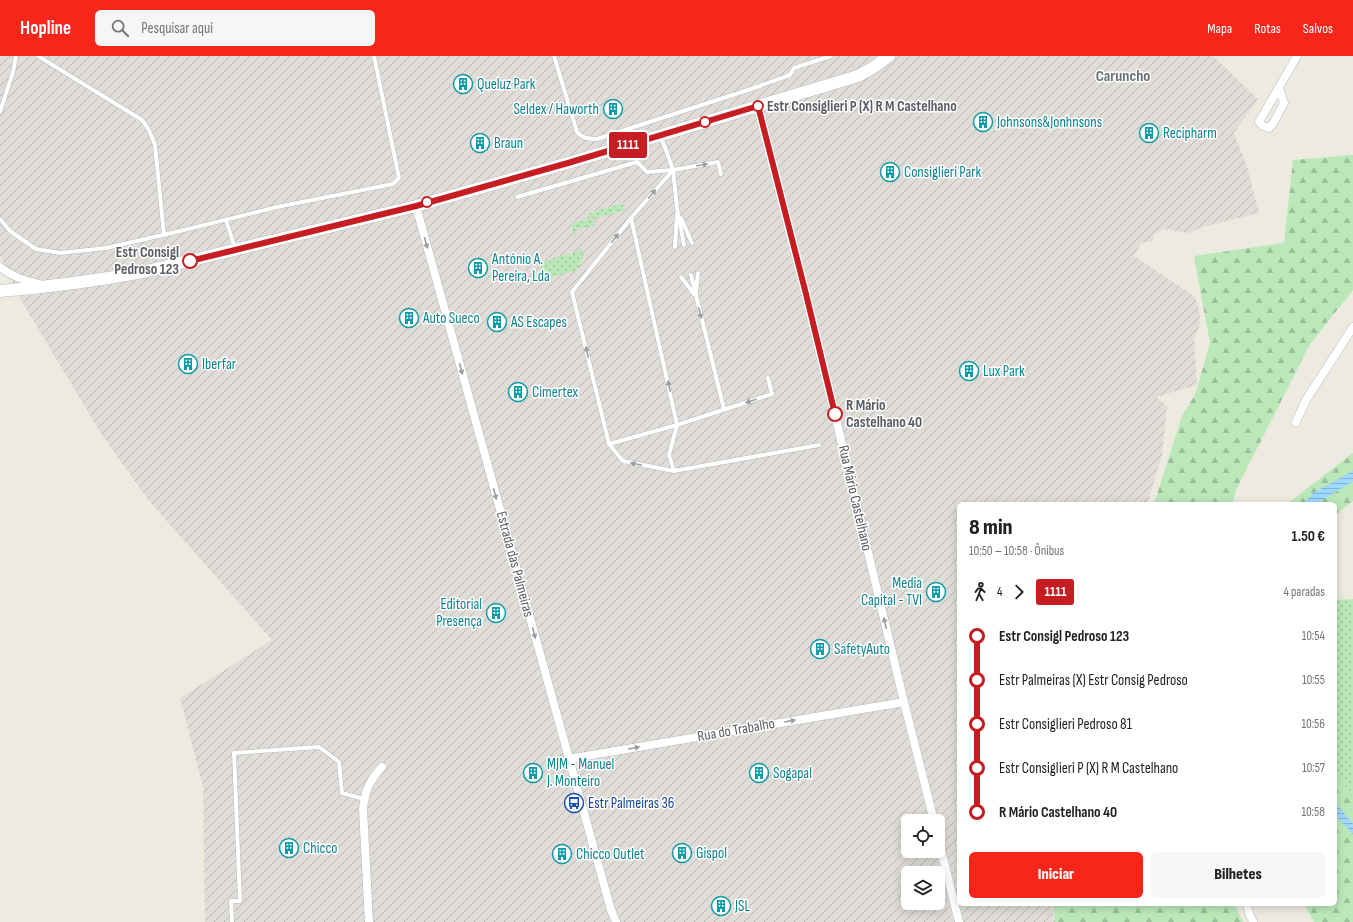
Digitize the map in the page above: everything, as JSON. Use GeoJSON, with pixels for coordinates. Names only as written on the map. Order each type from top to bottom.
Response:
{"type":"FeatureCollection","features":[{"type":"Feature","properties":{"kind":"main road"},"geometry":{"type":"LineString","coordinates":[[5,290],[50,287],[143,272],[416,206],[858,76],[874,68],[889,56]]}},
{"type":"Feature","properties":{"kind":"street"},"geometry":{"type":"LineString","coordinates":[[1279,88],[1297,56]]}},
{"type":"Feature","properties":{"kind":"street","name":"Rua Mário Castelhano"},"geometry":{"type":"LineString","coordinates":[[758,106],[806,294],[932,814]]}},
{"type":"Feature","properties":{"kind":"street","name":"Estrada das Palmeiras"},"geometry":{"type":"LineString","coordinates":[[416,206],[568,759],[611,910],[616,922]]}},
{"type":"Feature","properties":{"kind":"street"},"geometry":{"type":"LineString","coordinates":[[0,267],[16,278],[50,287]]}},
{"type":"Feature","properties":{"kind":"street"},"geometry":{"type":"LineString","coordinates":[[1296,422],[1306,400],[1353,327]]}},
{"type":"Feature","properties":{"kind":"street","name":"Rua do Trabalho"},"geometry":{"type":"LineString","coordinates":[[568,759],[904,702]]}},
{"type":"Feature","properties":{"kind":"street"},"geometry":{"type":"LineString","coordinates":[[369,922],[363,809],[364,799],[372,778],[382,767]]}},
{"type":"Feature","properties":{"kind":"street"},"geometry":{"type":"LineString","coordinates":[[943,858],[959,922]]}},
{"type":"Feature","properties":{"kind":"street"},"geometry":{"type":"LineString","coordinates":[[1247,906],[1253,922]]}},
{"type":"Feature","properties":{"kind":"street"},"geometry":{"type":"LineString","coordinates":[[608,922],[611,910]]}},
{"type":"Feature","properties":{"kind":"lane"},"geometry":{"type":"LineString","coordinates":[[0,112],[13,72],[16,56]]}},
{"type":"Feature","properties":{"kind":"lane"},"geometry":{"type":"LineString","coordinates":[[38,56],[142,120],[149,130],[155,145],[164,235]]}},
{"type":"Feature","properties":{"kind":"lane"},"geometry":{"type":"LineString","coordinates":[[0,219],[10,231],[36,249],[60,253],[106,248],[276,207],[393,184],[399,178],[374,56]]}},
{"type":"Feature","properties":{"kind":"lane"},"geometry":{"type":"LineString","coordinates":[[554,56],[577,132],[580,136],[589,139],[596,139],[748,90],[790,75],[794,68],[831,56]]}},
{"type":"Feature","properties":{"kind":"lane"},"geometry":{"type":"LineString","coordinates":[[660,135],[673,170],[677,208],[684,245]]}},
{"type":"Feature","properties":{"kind":"lane"},"geometry":{"type":"LineString","coordinates":[[517,197],[637,162],[647,172],[673,170],[718,162],[721,174]]}},
{"type":"Feature","properties":{"kind":"lane"},"geometry":{"type":"LineString","coordinates":[[673,170],[631,218],[572,292],[609,444],[623,461],[674,471],[819,445]]}},
{"type":"Feature","properties":{"kind":"lane"},"geometry":{"type":"LineString","coordinates":[[677,208],[692,243]]}},
{"type":"Feature","properties":{"kind":"lane"},"geometry":{"type":"LineString","coordinates":[[675,247],[677,208]]}},
{"type":"Feature","properties":{"kind":"lane"},"geometry":{"type":"LineString","coordinates":[[631,218],[677,424],[669,454],[674,471]]}},
{"type":"Feature","properties":{"kind":"lane"},"geometry":{"type":"LineString","coordinates":[[226,220],[235,250]]}},
{"type":"Feature","properties":{"kind":"lane"},"geometry":{"type":"LineString","coordinates":[[695,296],[698,273]]}},
{"type":"Feature","properties":{"kind":"lane"},"geometry":{"type":"LineString","coordinates":[[691,275],[724,409]]}},
{"type":"Feature","properties":{"kind":"lane"},"geometry":{"type":"LineString","coordinates":[[681,278],[695,296]]}},
{"type":"Feature","properties":{"kind":"lane"},"geometry":{"type":"LineString","coordinates":[[609,444],[772,394],[768,378]]}},
{"type":"Feature","properties":{"kind":"lane"},"geometry":{"type":"LineString","coordinates":[[232,922],[231,901],[240,901],[234,753],[319,747],[339,762],[342,793],[364,799]]}},
{"type":"Feature","properties":{"kind":"shaded area"},"geometry":{"type":"Polygon","coordinates":[[[0,56],[1213,56],[1258,99],[1234,133],[1247,167],[1259,213],[1202,227],[1189,233],[1163,229],[1153,235],[1154,241],[1141,243],[1134,256],[1195,297],[1200,312],[1199,328],[1194,339],[1197,385],[1156,397],[1167,406],[1162,455],[1148,502],[957,502],[957,906],[1051,906],[1055,922],[205,922],[203,787],[180,698],[272,640],[149,501],[102,435],[21,300],[0,256],[0,56]]]}},
{"type":"Feature","properties":{"kind":"green space"},"geometry":{"type":"Polygon","coordinates":[[[1353,155],[1353,290],[1310,344],[1236,490],[1233,502],[1155,502],[1182,416],[1195,395],[1210,343],[1194,256],[1284,243],[1293,160],[1353,155]]]}},
{"type":"Feature","properties":{"kind":"green space"},"geometry":{"type":"Polygon","coordinates":[[[623,203],[625,210],[593,219],[595,225],[575,230],[577,236],[575,237],[571,224],[590,218],[589,213],[623,203]]]}},
{"type":"Feature","properties":{"kind":"green space"},"geometry":{"type":"Polygon","coordinates":[[[578,248],[582,248],[583,258],[577,270],[543,280],[538,263],[579,251],[578,248]]]}},
{"type":"Feature","properties":{"kind":"green space"},"geometry":{"type":"Polygon","coordinates":[[[1353,453],[1353,501],[1337,513],[1337,502],[1290,502],[1353,453]]]}},
{"type":"Feature","properties":{"kind":"green space"},"geometry":{"type":"Polygon","coordinates":[[[1353,599],[1353,794],[1337,776],[1337,600],[1353,599]]]}},
{"type":"Feature","properties":{"kind":"green space"},"geometry":{"type":"Polygon","coordinates":[[[1337,776],[1353,794],[1353,922],[1314,922],[1305,906],[1337,906],[1337,776]]]}},
{"type":"Feature","properties":{"kind":"green space"},"geometry":{"type":"Polygon","coordinates":[[[1053,906],[1235,906],[1243,922],[1055,922],[1053,906]]]}},
{"type":"Feature","properties":{"kind":"water"},"geometry":{"type":"Polygon","coordinates":[[[1353,471],[1353,481],[1319,502],[1305,502],[1313,493],[1353,471]]]}},
{"type":"Feature","properties":{"kind":"water"},"geometry":{"type":"Polygon","coordinates":[[[1337,804],[1353,824],[1353,834],[1337,817],[1337,804]]]}},
{"type":"Feature","properties":{"kind":"bus line","name":"1111"},"geometry":{"type":"LineString","coordinates":[[190,261],[416,206],[568,163],[758,106],[835,414]]}},
{"type":"Feature","properties":{"kind":"place","name":"Queluz Park"},"geometry":{"type":"Point","coordinates":[463,84]}},
{"type":"Feature","properties":{"kind":"place","name":"Estr Consiglieri P (X) R M Castelhano"},"geometry":{"type":"Point","coordinates":[758,106]}},
{"type":"Feature","properties":{"kind":"place","name":"Seldex / Haworth"},"geometry":{"type":"Point","coordinates":[613,109]}},
{"type":"Feature","properties":{"kind":"place","name":"Johnsons&Jonhnsons"},"geometry":{"type":"Point","coordinates":[983,122]}},
{"type":"Feature","properties":{"kind":"place","name":"Recipharm"},"geometry":{"type":"Point","coordinates":[1149,133]}},
{"type":"Feature","properties":{"kind":"place","name":"Braun"},"geometry":{"type":"Point","coordinates":[480,143]}},
{"type":"Feature","properties":{"kind":"place","name":"Consiglieri Park"},"geometry":{"type":"Point","coordinates":[890,172]}},
{"type":"Feature","properties":{"kind":"place","name":"Estr Consigl Pedroso 123"},"geometry":{"type":"Point","coordinates":[190,261]}},
{"type":"Feature","properties":{"kind":"place","name":"António A. Pereira, Lda"},"geometry":{"type":"Point","coordinates":[478,268]}},
{"type":"Feature","properties":{"kind":"place","name":"Auto Sueco"},"geometry":{"type":"Point","coordinates":[409,318]}},
{"type":"Feature","properties":{"kind":"place","name":"AS Escapes"},"geometry":{"type":"Point","coordinates":[497,322]}},
{"type":"Feature","properties":{"kind":"place","name":"Iberfar"},"geometry":{"type":"Point","coordinates":[188,364]}},
{"type":"Feature","properties":{"kind":"place","name":"Lux Park"},"geometry":{"type":"Point","coordinates":[969,371]}},
{"type":"Feature","properties":{"kind":"place","name":"Cimertex"},"geometry":{"type":"Point","coordinates":[518,392]}},
{"type":"Feature","properties":{"kind":"place","name":"R Mário Castelhano 40"},"geometry":{"type":"Point","coordinates":[835,414]}},
{"type":"Feature","properties":{"kind":"place","name":"Media Capital - TVI"},"geometry":{"type":"Point","coordinates":[936,592]}},
{"type":"Feature","properties":{"kind":"place","name":"Editorial Presença"},"geometry":{"type":"Point","coordinates":[496,613]}},
{"type":"Feature","properties":{"kind":"place","name":"SafetyAuto"},"geometry":{"type":"Point","coordinates":[820,649]}},
{"type":"Feature","properties":{"kind":"place","name":"MJM - Manuel J. Monteiro"},"geometry":{"type":"Point","coordinates":[533,773]}},
{"type":"Feature","properties":{"kind":"place","name":"Sogapal"},"geometry":{"type":"Point","coordinates":[759,773]}},
{"type":"Feature","properties":{"kind":"place","name":"Estr Palmeiras 36"},"geometry":{"type":"Point","coordinates":[574,803]}},
{"type":"Feature","properties":{"kind":"place","name":"Chicco"},"geometry":{"type":"Point","coordinates":[289,848]}},
{"type":"Feature","properties":{"kind":"place","name":"Gispol"},"geometry":{"type":"Point","coordinates":[682,853]}},
{"type":"Feature","properties":{"kind":"place","name":"Chicco Outlet"},"geometry":{"type":"Point","coordinates":[562,854]}},
{"type":"Feature","properties":{"kind":"place","name":"JSL"},"geometry":{"type":"Point","coordinates":[721,906]}},
{"type":"Feature","properties":{"kind":"district","name":"Caruncho"},"geometry":{"type":"Point","coordinates":[1123,76]}}]}
